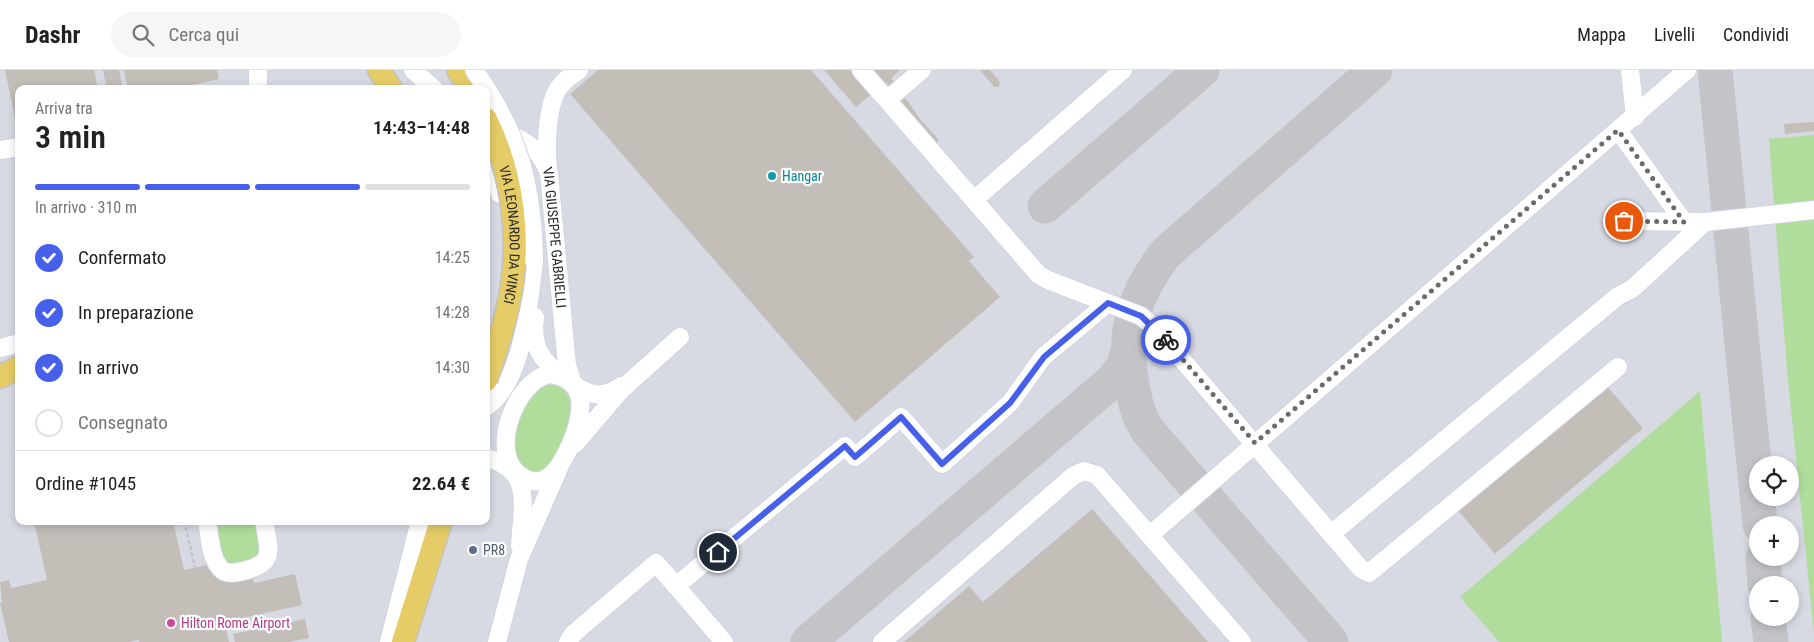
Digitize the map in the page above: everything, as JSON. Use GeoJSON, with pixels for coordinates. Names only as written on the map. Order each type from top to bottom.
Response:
{"type":"FeatureCollection","features":[{"type":"Feature","properties":{"kind":"main road"},"geometry":{"type":"LineString","coordinates":[[379,70],[388,85]]}},
{"type":"Feature","properties":{"kind":"main road"},"geometry":{"type":"LineString","coordinates":[[458,70],[467,85]]}},
{"type":"Feature","properties":{"kind":"main road","name":"VIA LEONARDO DA VINCI"},"geometry":{"type":"LineString","coordinates":[[490,130],[507,176],[512,209],[514,247],[509,306],[490,367]]}},
{"type":"Feature","properties":{"kind":"main road"},"geometry":{"type":"LineString","coordinates":[[0,377],[15,369]]}},
{"type":"Feature","properties":{"kind":"main road"},"geometry":{"type":"LineString","coordinates":[[403,642],[440,525]]}},
{"type":"Feature","properties":{"kind":"street"},"geometry":{"type":"LineString","coordinates":[[258,70],[258,85]]}},
{"type":"Feature","properties":{"kind":"street"},"geometry":{"type":"LineString","coordinates":[[408,70],[417,85]]}},
{"type":"Feature","properties":{"kind":"street"},"geometry":{"type":"LineString","coordinates":[[408,70],[422,85]]}},
{"type":"Feature","properties":{"kind":"street"},"geometry":{"type":"LineString","coordinates":[[413,70],[430,85]]}},
{"type":"Feature","properties":{"kind":"street"},"geometry":{"type":"LineString","coordinates":[[474,70],[484,85]]}},
{"type":"Feature","properties":{"kind":"street"},"geometry":{"type":"LineString","coordinates":[[549,174],[548,135],[556,93],[560,85],[579,70]]}},
{"type":"Feature","properties":{"kind":"street"},"geometry":{"type":"LineString","coordinates":[[861,70],[1038,274],[1048,280],[1141,316],[1155,328],[1361,569],[1369,573],[1375,570],[1618,367]]}},
{"type":"Feature","properties":{"kind":"street"},"geometry":{"type":"LineString","coordinates":[[887,100],[922,70]]}},
{"type":"Feature","properties":{"kind":"street"},"geometry":{"type":"LineString","coordinates":[[974,200],[1123,70]]}},
{"type":"Feature","properties":{"kind":"street"},"geometry":{"type":"LineString","coordinates":[[1630,70],[1635,117]]}},
{"type":"Feature","properties":{"kind":"street"},"geometry":{"type":"LineString","coordinates":[[1150,535],[1687,70]]}},
{"type":"Feature","properties":{"kind":"street"},"geometry":{"type":"LineString","coordinates":[[490,95],[504,116],[522,164],[530,207],[534,261],[539,288],[531,318],[507,381],[496,398],[490,403]]}},
{"type":"Feature","properties":{"kind":"street","name":"VIA GIUSEPPE GABRIELLI"},"geometry":{"type":"LineString","coordinates":[[490,129],[515,137],[533,148],[540,154],[549,174],[569,381]]}},
{"type":"Feature","properties":{"kind":"street"},"geometry":{"type":"LineString","coordinates":[[1618,130],[1684,222]]}},
{"type":"Feature","properties":{"kind":"street"},"geometry":{"type":"LineString","coordinates":[[0,150],[15,148]]}},
{"type":"Feature","properties":{"kind":"street"},"geometry":{"type":"LineString","coordinates":[[490,162],[497,179],[502,204],[505,249],[501,295],[490,335]]}},
{"type":"Feature","properties":{"kind":"street"},"geometry":{"type":"LineString","coordinates":[[1624,221],[1705,222],[1814,210]]}},
{"type":"Feature","properties":{"kind":"street"},"geometry":{"type":"LineString","coordinates":[[1331,534],[1618,296],[1632,289],[1705,222]]}},
{"type":"Feature","properties":{"kind":"street"},"geometry":{"type":"LineString","coordinates":[[676,586],[845,446],[855,457],[901,417],[942,464],[1010,403],[1044,357],[1108,303]]}},
{"type":"Feature","properties":{"kind":"street"},"geometry":{"type":"LineString","coordinates":[[531,318],[538,352],[545,362],[587,394],[603,396],[616,390],[647,366]]}},
{"type":"Feature","properties":{"kind":"street"},"geometry":{"type":"LineString","coordinates":[[490,460],[521,476],[536,481],[548,478],[622,389],[680,337]]}},
{"type":"Feature","properties":{"kind":"street"},"geometry":{"type":"LineString","coordinates":[[0,340],[15,341]]}},
{"type":"Feature","properties":{"kind":"street"},"geometry":{"type":"LineString","coordinates":[[0,348],[15,342]]}},
{"type":"Feature","properties":{"kind":"street"},"geometry":{"type":"LineString","coordinates":[[497,642],[519,559],[564,460],[581,410],[581,399],[569,381],[550,374],[536,379],[516,403],[507,429],[506,445],[510,464],[520,483],[523,504],[519,559]]}},
{"type":"Feature","properties":{"kind":"street"},"geometry":{"type":"LineString","coordinates":[[882,642],[1073,476],[1084,471],[1097,474],[1242,642]]}},
{"type":"Feature","properties":{"kind":"street"},"geometry":{"type":"LineString","coordinates":[[208,525],[215,560],[222,570],[231,574],[258,568],[265,562],[269,550],[265,525]]}},
{"type":"Feature","properties":{"kind":"street"},"geometry":{"type":"LineString","coordinates":[[389,642],[419,525]]}},
{"type":"Feature","properties":{"kind":"street"},"geometry":{"type":"LineString","coordinates":[[568,642],[573,634],[656,562],[724,642]]}},
{"type":"Feature","properties":{"kind":"path"},"geometry":{"type":"LineString","coordinates":[[110,70],[113,85]]}},
{"type":"Feature","properties":{"kind":"path"},"geometry":{"type":"LineString","coordinates":[[185,525],[195,568]]}},
{"type":"Feature","properties":{"kind":"shaded area"},"geometry":{"type":"Polygon","coordinates":[[[0,70],[1814,70],[1814,642],[0,642],[0,70]]]}},
{"type":"Feature","properties":{"kind":"green space"},"geometry":{"type":"Polygon","coordinates":[[[1814,135],[1814,634],[1799,487],[1799,456],[1796,456],[1787,370],[1769,139],[1814,135]]]}},
{"type":"Feature","properties":{"kind":"green space"},"geometry":{"type":"Polygon","coordinates":[[[546,384],[564,390],[571,402],[571,410],[558,460],[541,473],[527,470],[518,463],[515,441],[518,418],[523,408],[536,390],[546,384]]]}},
{"type":"Feature","properties":{"kind":"green space"},"geometry":{"type":"Polygon","coordinates":[[[1700,391],[1722,642],[1499,642],[1460,597],[1700,391]]]}},
{"type":"Feature","properties":{"kind":"green space"},"geometry":{"type":"Polygon","coordinates":[[[218,525],[260,525],[265,549],[256,559],[227,564],[224,562],[215,529],[218,525]]]}},
{"type":"Feature","properties":{"kind":"building"},"geometry":{"type":"Polygon","coordinates":[[[5,70],[94,70],[97,85],[15,85],[15,118],[5,70]]]}},
{"type":"Feature","properties":{"kind":"building"},"geometry":{"type":"Polygon","coordinates":[[[103,70],[119,70],[122,85],[106,85],[103,70]]]}},
{"type":"Feature","properties":{"kind":"building"},"geometry":{"type":"Polygon","coordinates":[[[124,70],[217,70],[219,79],[191,85],[127,85],[124,70]]]}},
{"type":"Feature","properties":{"kind":"building","name":"Hangar"},"geometry":{"type":"Polygon","coordinates":[[[598,70],[811,70],[974,257],[969,261],[1000,297],[855,422],[570,94],[598,70]]]}},
{"type":"Feature","properties":{"kind":"building"},"geometry":{"type":"Polygon","coordinates":[[[824,70],[900,70],[891,78],[921,120],[938,139],[938,144],[917,123],[886,82],[856,107],[824,70]]]}},
{"type":"Feature","properties":{"kind":"building"},"geometry":{"type":"Polygon","coordinates":[[[980,70],[990,70],[1000,82],[999,87],[994,87],[980,70]]]}},
{"type":"Feature","properties":{"kind":"building"},"geometry":{"type":"Polygon","coordinates":[[[1814,122],[1814,131],[1785,134],[1784,124],[1814,122]]]}},
{"type":"Feature","properties":{"kind":"building"},"geometry":{"type":"Polygon","coordinates":[[[1604,383],[1643,428],[1495,554],[1457,509],[1604,383]]]}},
{"type":"Feature","properties":{"kind":"building"},"geometry":{"type":"Polygon","coordinates":[[[1092,509],[1208,642],[904,642],[969,586],[983,602],[1092,509]]]}},
{"type":"Feature","properties":{"kind":"building"},"geometry":{"type":"Polygon","coordinates":[[[35,525],[174,525],[184,570],[211,564],[212,568],[249,560],[254,583],[295,574],[302,605],[224,622],[229,642],[139,642],[139,640],[129,642],[9,642],[0,603],[2,602],[0,582],[9,580],[11,588],[47,580],[35,525]]]}},
{"type":"Feature","properties":{"kind":"building"},"geometry":{"type":"Polygon","coordinates":[[[305,619],[309,638],[289,642],[235,642],[233,634],[305,619]]]}},
{"type":"Feature","properties":{"kind":"taxiway"},"geometry":{"type":"LineString","coordinates":[[1045,206],[1202,70]]}},
{"type":"Feature","properties":{"kind":"taxiway"},"geometry":{"type":"LineString","coordinates":[[1331,642],[1148,431],[1139,414],[1134,397],[1129,366],[1130,331],[1133,314],[1146,283],[1166,253],[1375,70]]}},
{"type":"Feature","properties":{"kind":"taxiway"},"geometry":{"type":"LineString","coordinates":[[1715,70],[1759,516]]}},
{"type":"Feature","properties":{"kind":"taxiway"},"geometry":{"type":"LineString","coordinates":[[808,642],[1112,381],[1124,366],[1127,354]]}},
{"type":"Feature","properties":{"kind":"taxiway"},"geometry":{"type":"LineString","coordinates":[[1764,566],[1764,576]]}},
{"type":"Feature","properties":{"kind":"taxiway"},"geometry":{"type":"LineString","coordinates":[[1769,626],[1771,642]]}},
{"type":"Feature","properties":{"kind":"way so far"},"geometry":{"type":"LineString","coordinates":[[1166,340],[1255,443],[1618,130],[1684,222],[1624,221]]}},
{"type":"Feature","properties":{"kind":"place","name":"Hangar"},"geometry":{"type":"Point","coordinates":[772,176]}},
{"type":"Feature","properties":{"kind":"place","name":"PR8"},"geometry":{"type":"Point","coordinates":[473,550]}},
{"type":"Feature","properties":{"kind":"place","name":"Hilton Rome Airport"},"geometry":{"type":"Point","coordinates":[171,623]}},
{"type":"Feature","properties":{"kind":"route"},"geometry":{"type":"LineString","coordinates":[[718,552],[845,446],[855,457],[901,417],[942,464],[1010,403],[1033,369],[1044,357],[1108,303],[1141,316],[1166,340]]}}]}
